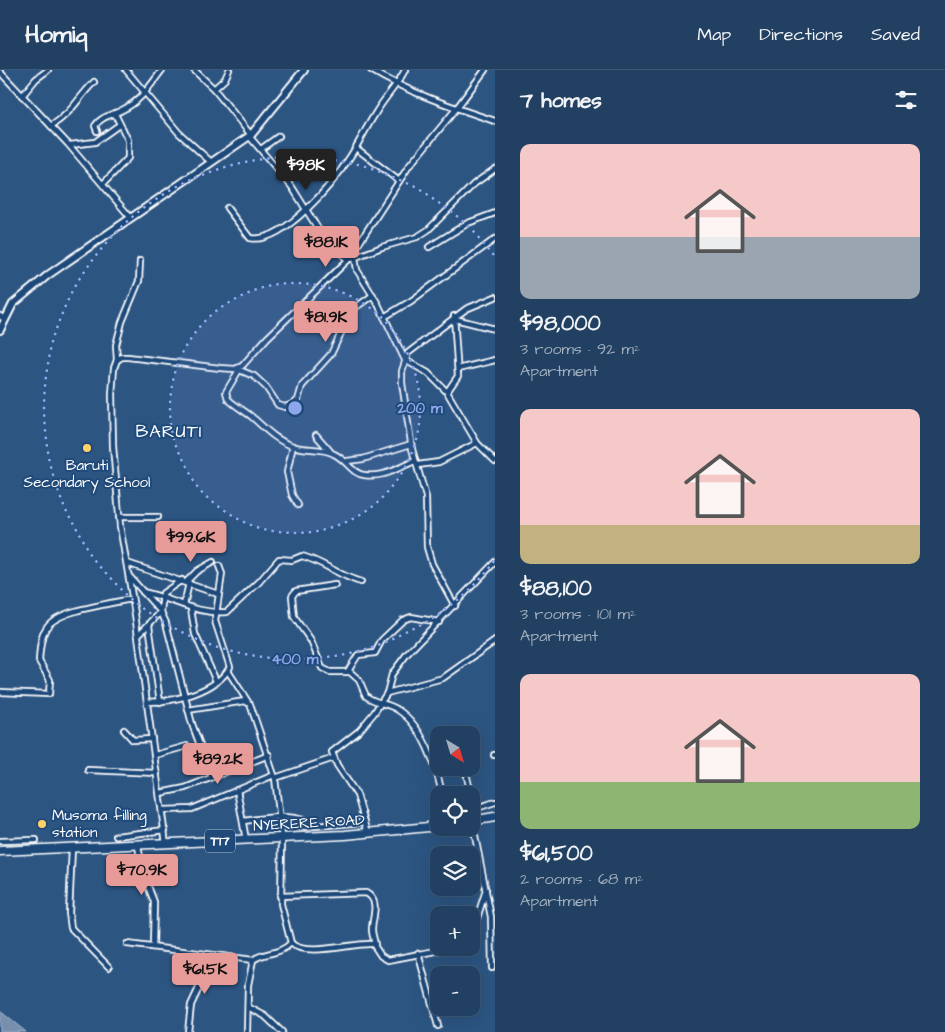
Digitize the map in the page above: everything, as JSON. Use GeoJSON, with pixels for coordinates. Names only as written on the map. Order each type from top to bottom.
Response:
{"type":"FeatureCollection","features":[{"type":"Feature","properties":{"kind":"main road"},"geometry":{"type":"LineString","coordinates":[[480,820],[495,817]]}},
{"type":"Feature","properties":{"kind":"main road","name":"NYERERE ROAD"},"geometry":{"type":"LineString","coordinates":[[0,851],[282,838],[430,827]]}},
{"type":"Feature","properties":{"kind":"street"},"geometry":{"type":"LineString","coordinates":[[22,96],[36,79],[48,70]]}},
{"type":"Feature","properties":{"kind":"street"},"geometry":{"type":"LineString","coordinates":[[126,70],[144,94],[184,138],[211,162]]}},
{"type":"Feature","properties":{"kind":"street"},"geometry":{"type":"LineString","coordinates":[[97,131],[96,126],[100,120],[115,114],[144,94],[162,70]]}},
{"type":"Feature","properties":{"kind":"street"},"geometry":{"type":"LineString","coordinates":[[194,70],[214,89],[292,187],[320,232],[348,260]]}},
{"type":"Feature","properties":{"kind":"street"},"geometry":{"type":"LineString","coordinates":[[214,89],[225,79],[229,70]]}},
{"type":"Feature","properties":{"kind":"street"},"geometry":{"type":"LineString","coordinates":[[0,330],[2,317],[20,298],[48,275],[250,136],[304,70]]}},
{"type":"Feature","properties":{"kind":"street"},"geometry":{"type":"LineString","coordinates":[[371,70],[398,85],[456,109],[495,121]]}},
{"type":"Feature","properties":{"kind":"street"},"geometry":{"type":"LineString","coordinates":[[227,208],[250,238],[254,239],[268,237],[307,210],[347,162],[380,105],[398,85],[405,70]]}},
{"type":"Feature","properties":{"kind":"street"},"geometry":{"type":"LineString","coordinates":[[332,453],[293,446],[266,432],[252,417],[228,399],[226,392],[237,370],[293,312],[348,260],[399,182],[485,70]]}},
{"type":"Feature","properties":{"kind":"street"},"geometry":{"type":"LineString","coordinates":[[0,72],[68,144],[132,218]]}},
{"type":"Feature","properties":{"kind":"street"},"geometry":{"type":"LineString","coordinates":[[51,126],[66,117],[94,82]]}},
{"type":"Feature","properties":{"kind":"street"},"geometry":{"type":"LineString","coordinates":[[102,184],[128,158],[128,140],[115,114]]}},
{"type":"Feature","properties":{"kind":"street"},"geometry":{"type":"LineString","coordinates":[[68,144],[79,145],[95,142],[119,125]]}},
{"type":"Feature","properties":{"kind":"street"},"geometry":{"type":"LineString","coordinates":[[261,149],[279,136]]}},
{"type":"Feature","properties":{"kind":"street"},"geometry":{"type":"LineString","coordinates":[[356,148],[399,182]]}},
{"type":"Feature","properties":{"kind":"street"},"geometry":{"type":"LineString","coordinates":[[348,260],[417,237],[428,230],[474,184],[495,169]]}},
{"type":"Feature","properties":{"kind":"street"},"geometry":{"type":"LineString","coordinates":[[429,247],[468,222],[495,213]]}},
{"type":"Feature","properties":{"kind":"street"},"geometry":{"type":"LineString","coordinates":[[384,317],[411,301],[495,239]]}},
{"type":"Feature","properties":{"kind":"street"},"geometry":{"type":"LineString","coordinates":[[355,257],[357,270],[373,295],[405,360],[428,373],[447,392],[477,443],[495,461]]}},
{"type":"Feature","properties":{"kind":"street"},"geometry":{"type":"LineString","coordinates":[[140,261],[139,281],[116,345],[117,360],[114,368],[112,394],[114,461],[119,517],[138,635],[166,844]]}},
{"type":"Feature","properties":{"kind":"street"},"geometry":{"type":"LineString","coordinates":[[117,360],[122,357],[128,357],[197,367],[237,370],[254,376],[266,387],[278,405],[285,407],[298,400],[302,386],[331,354],[352,310],[373,295]]}},
{"type":"Feature","properties":{"kind":"street"},"geometry":{"type":"LineString","coordinates":[[455,606],[429,553],[426,534],[426,497],[411,444],[402,383],[405,360],[408,353],[472,306],[495,297]]}},
{"type":"Feature","properties":{"kind":"street"},"geometry":{"type":"LineString","coordinates":[[454,318],[495,328]]}},
{"type":"Feature","properties":{"kind":"street"},"geometry":{"type":"LineString","coordinates":[[447,392],[458,376],[454,318]]}},
{"type":"Feature","properties":{"kind":"street"},"geometry":{"type":"LineString","coordinates":[[458,370],[495,360]]}},
{"type":"Feature","properties":{"kind":"street"},"geometry":{"type":"LineString","coordinates":[[316,435],[332,453],[347,462],[356,473],[372,476],[387,474],[416,463],[440,462],[477,443]]}},
{"type":"Feature","properties":{"kind":"street"},"geometry":{"type":"LineString","coordinates":[[347,462],[411,444]]}},
{"type":"Feature","properties":{"kind":"street"},"geometry":{"type":"LineString","coordinates":[[293,446],[287,472],[292,494],[298,505]]}},
{"type":"Feature","properties":{"kind":"street"},"geometry":{"type":"LineString","coordinates":[[119,517],[158,517]]}},
{"type":"Feature","properties":{"kind":"street"},"geometry":{"type":"LineString","coordinates":[[143,592],[162,596],[191,609],[215,613],[232,610],[278,560],[283,558],[292,560],[302,556],[324,564],[345,577],[361,582]]}},
{"type":"Feature","properties":{"kind":"street"},"geometry":{"type":"LineString","coordinates":[[127,562],[218,594]]}},
{"type":"Feature","properties":{"kind":"street"},"geometry":{"type":"LineString","coordinates":[[212,777],[184,698],[171,642],[161,612],[162,596],[166,590],[186,582],[196,570],[213,562]]}},
{"type":"Feature","properties":{"kind":"street"},"geometry":{"type":"LineString","coordinates":[[368,833],[357,795],[334,758],[334,749],[359,730],[382,702],[387,693],[394,670],[495,562]]}},
{"type":"Feature","properties":{"kind":"street"},"geometry":{"type":"LineString","coordinates":[[147,702],[184,698],[228,671],[230,662],[218,629],[215,613],[222,574],[219,566]]}},
{"type":"Feature","properties":{"kind":"street"},"geometry":{"type":"LineString","coordinates":[[129,576],[161,612]]}},
{"type":"Feature","properties":{"kind":"street"},"geometry":{"type":"LineString","coordinates":[[184,605],[186,582]]}},
{"type":"Feature","properties":{"kind":"street"},"geometry":{"type":"LineString","coordinates":[[335,585],[296,591],[292,596],[293,612],[301,629],[311,640],[322,668],[330,672],[348,670],[359,680],[366,696],[398,709],[418,731],[438,776],[440,786]]}},
{"type":"Feature","properties":{"kind":"street"},"geometry":{"type":"LineString","coordinates":[[0,692],[48,694],[51,683],[40,665],[39,655],[46,629],[52,620],[65,613],[95,605],[132,599]]}},
{"type":"Feature","properties":{"kind":"street"},"geometry":{"type":"LineString","coordinates":[[191,609],[195,634],[216,680]]}},
{"type":"Feature","properties":{"kind":"street"},"geometry":{"type":"LineString","coordinates":[[138,635],[161,612]]}},
{"type":"Feature","properties":{"kind":"street"},"geometry":{"type":"LineString","coordinates":[[348,670],[358,655],[375,653],[382,640],[404,620],[418,617],[439,622]]}},
{"type":"Feature","properties":{"kind":"street"},"geometry":{"type":"LineString","coordinates":[[149,624],[160,702]]}},
{"type":"Feature","properties":{"kind":"street"},"geometry":{"type":"LineString","coordinates":[[387,693],[443,678],[495,640]]}},
{"type":"Feature","properties":{"kind":"street"},"geometry":{"type":"LineString","coordinates":[[228,671],[248,702],[269,755],[281,824],[280,896],[291,943],[302,949],[369,944],[376,947]]}},
{"type":"Feature","properties":{"kind":"street"},"geometry":{"type":"LineString","coordinates":[[188,710],[248,702]]}},
{"type":"Feature","properties":{"kind":"street"},"geometry":{"type":"LineString","coordinates":[[124,730],[133,740],[152,739]]}},
{"type":"Feature","properties":{"kind":"street"},"geometry":{"type":"LineString","coordinates":[[155,756],[187,746],[204,754]]}},
{"type":"Feature","properties":{"kind":"street"},"geometry":{"type":"LineString","coordinates":[[160,793],[185,788],[269,755]]}},
{"type":"Feature","properties":{"kind":"street"},"geometry":{"type":"LineString","coordinates":[[162,810],[192,809],[237,790],[334,758]]}},
{"type":"Feature","properties":{"kind":"street"},"geometry":{"type":"LineString","coordinates":[[88,770],[157,773]]}},
{"type":"Feature","properties":{"kind":"street"},"geometry":{"type":"LineString","coordinates":[[467,776],[469,786]]}},
{"type":"Feature","properties":{"kind":"street"},"geometry":{"type":"LineString","coordinates":[[237,790],[246,840]]}},
{"type":"Feature","properties":{"kind":"street"},"geometry":{"type":"LineString","coordinates":[[480,807],[495,802]]}},
{"type":"Feature","properties":{"kind":"street"},"geometry":{"type":"LineString","coordinates":[[243,821],[280,817],[301,819],[316,826]]}},
{"type":"Feature","properties":{"kind":"street"},"geometry":{"type":"LineString","coordinates":[[281,824],[294,827],[365,822]]}},
{"type":"Feature","properties":{"kind":"street"},"geometry":{"type":"LineString","coordinates":[[116,836],[165,830]]}},
{"type":"Feature","properties":{"kind":"street"},"geometry":{"type":"LineString","coordinates":[[476,836],[491,917],[492,968]]}},
{"type":"Feature","properties":{"kind":"street"},"geometry":{"type":"LineString","coordinates":[[0,841],[36,840]]}},
{"type":"Feature","properties":{"kind":"street"},"geometry":{"type":"LineString","coordinates":[[138,846],[144,873],[154,902],[153,947]]}},
{"type":"Feature","properties":{"kind":"street"},"geometry":{"type":"LineString","coordinates":[[72,848],[69,913],[72,928],[110,967]]}},
{"type":"Feature","properties":{"kind":"street"},"geometry":{"type":"LineString","coordinates":[[480,909],[487,889]]}},
{"type":"Feature","properties":{"kind":"street"},"geometry":{"type":"LineString","coordinates":[[280,896],[366,893],[371,897],[375,908],[372,930],[376,947],[381,956],[388,960],[430,951]]}},
{"type":"Feature","properties":{"kind":"street"},"geometry":{"type":"LineString","coordinates":[[127,944],[253,960],[282,951],[291,943]]}},
{"type":"Feature","properties":{"kind":"street"},"geometry":{"type":"LineString","coordinates":[[418,953],[438,1026]]}},
{"type":"Feature","properties":{"kind":"street"},"geometry":{"type":"LineString","coordinates":[[188,1032],[191,1005],[214,956]]}},
{"type":"Feature","properties":{"kind":"street"},"geometry":{"type":"LineString","coordinates":[[247,1032],[248,985],[253,960]]}},
{"type":"Feature","properties":{"kind":"street"},"geometry":{"type":"LineString","coordinates":[[248,1008],[265,1016],[282,1032]]}},
{"type":"Feature","properties":{"kind":"water"},"geometry":{"type":"Polygon","coordinates":[[[0,1011],[26,1032],[0,1032],[0,1011]]]}},
{"type":"Feature","properties":{"kind":"place","name":"Baruti Secondary School"},"geometry":{"type":"Point","coordinates":[87,448]}},
{"type":"Feature","properties":{"kind":"place","name":"Musoma filling station"},"geometry":{"type":"Point","coordinates":[42,824]}},
{"type":"Feature","properties":{"kind":"district","name":"BARUTI"},"geometry":{"type":"Point","coordinates":[169,431]}}]}
